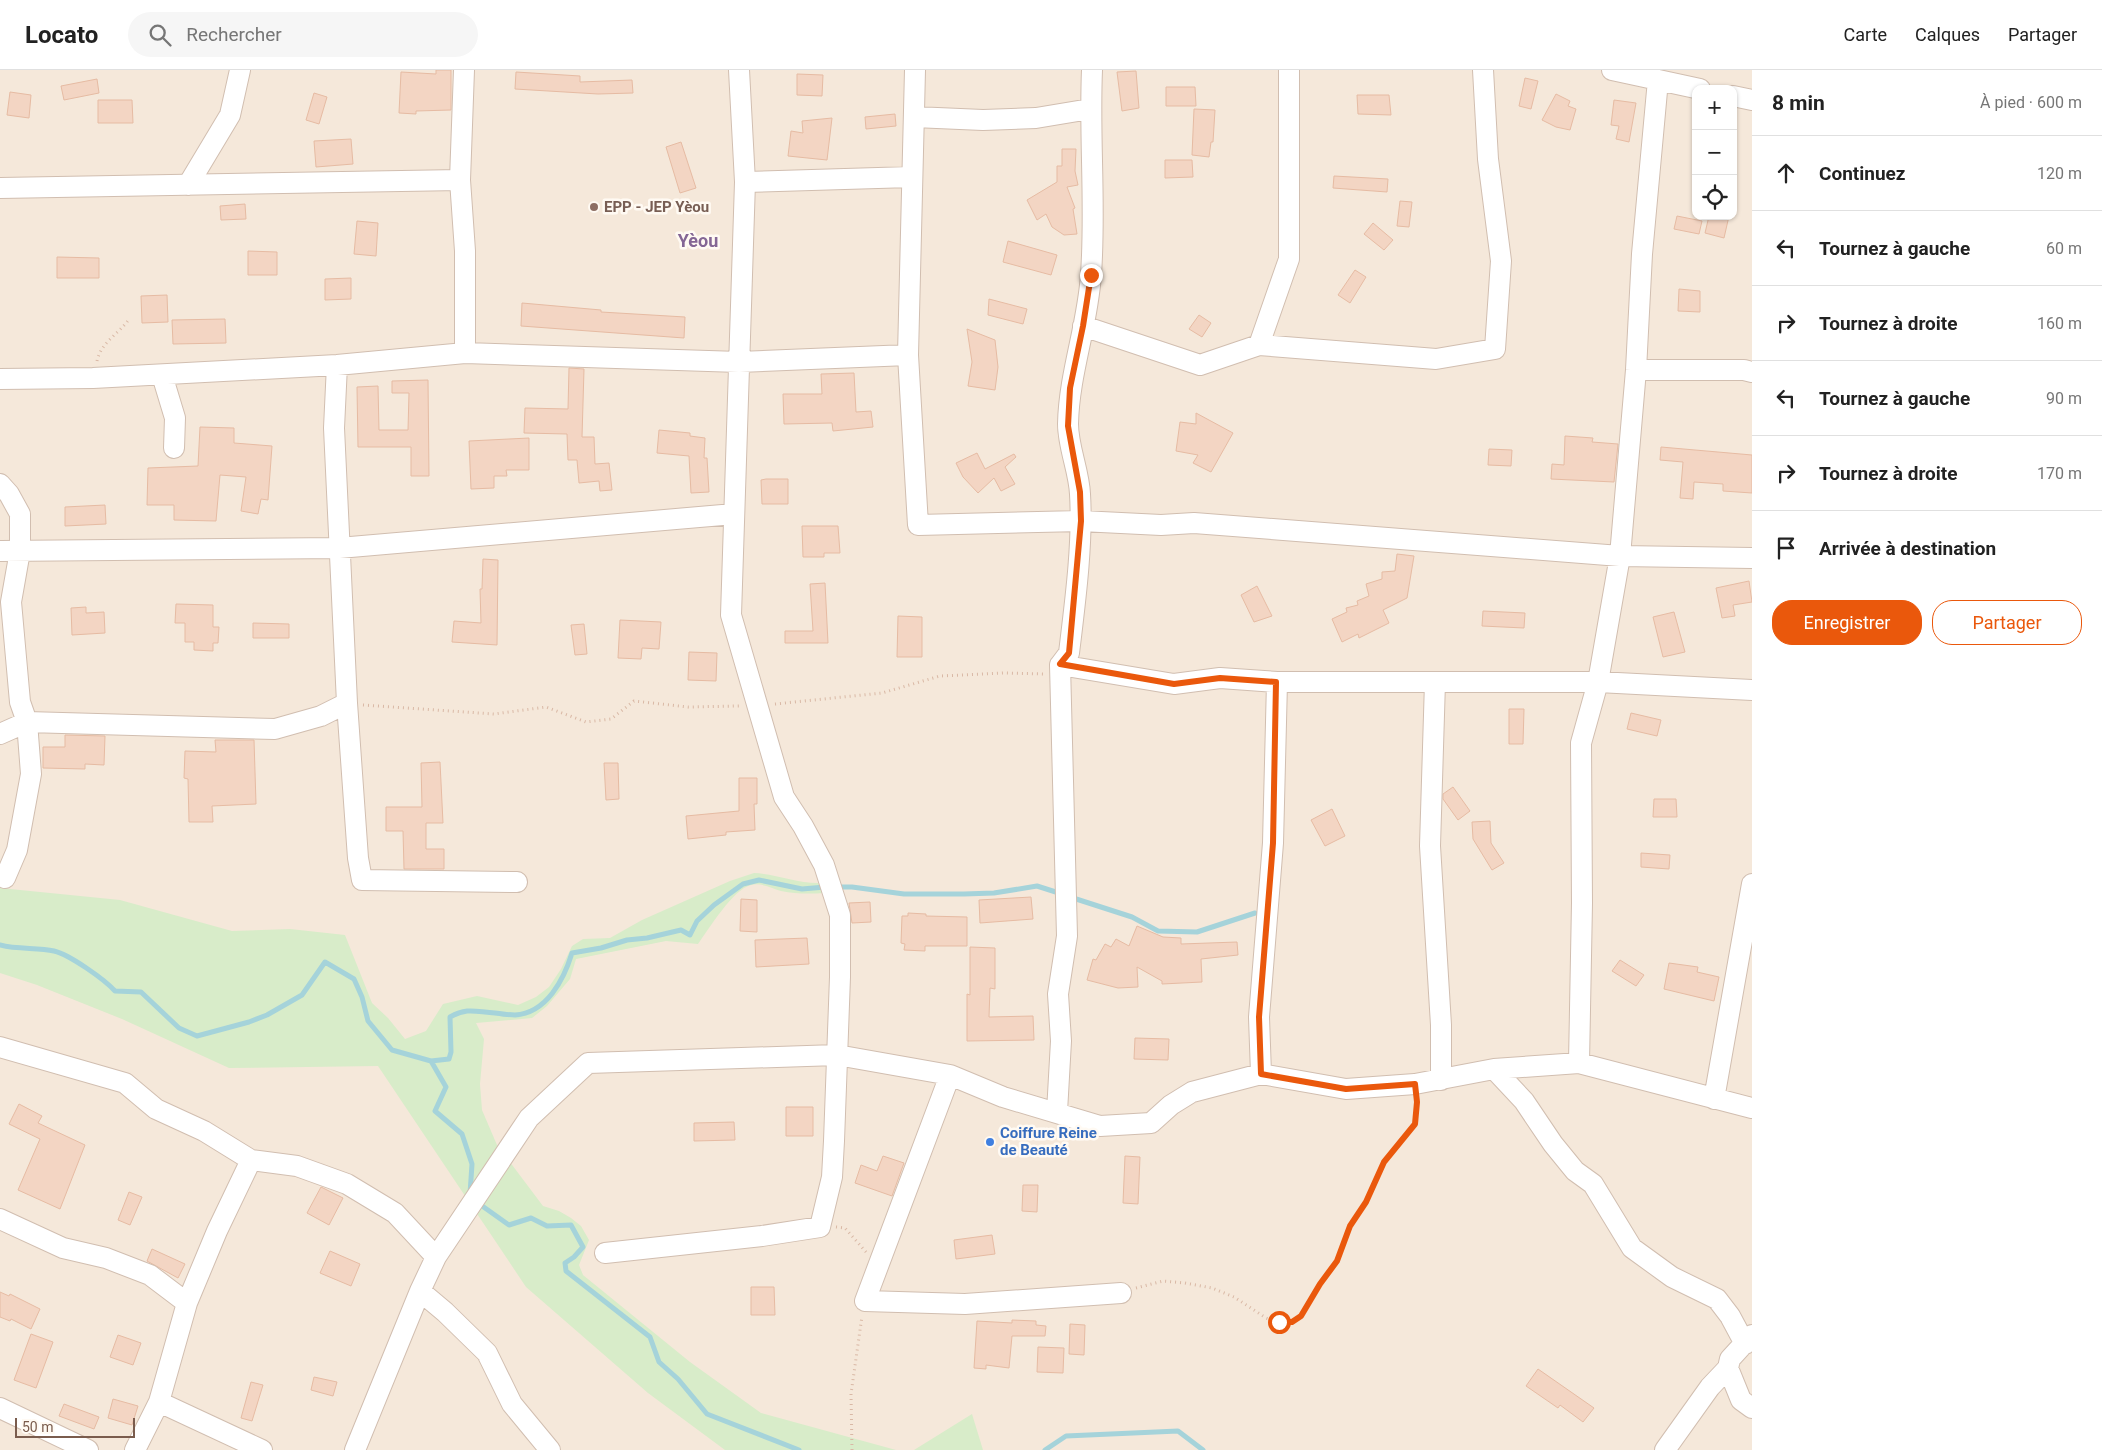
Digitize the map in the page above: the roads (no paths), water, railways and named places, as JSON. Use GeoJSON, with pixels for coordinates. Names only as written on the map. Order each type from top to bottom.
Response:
{"type":"FeatureCollection","features":[{"type":"Feature","properties":{"kind":"street"},"geometry":{"type":"LineString","coordinates":[[188,185],[230,115],[240,70]]}},
{"type":"Feature","properties":{"kind":"street"},"geometry":{"type":"LineString","coordinates":[[464,70],[460,180],[465,251],[465,353]]}},
{"type":"Feature","properties":{"kind":"street"},"geometry":{"type":"LineString","coordinates":[[605,1253],[752,1237],[820,1227],[832,1178],[840,977],[840,915],[832,885],[803,826],[784,796],[731,614],[745,182],[739,70]]}},
{"type":"Feature","properties":{"kind":"street"},"geometry":{"type":"LineString","coordinates":[[915,70],[908,355],[918,525],[1081,521],[1161,525],[1204,524],[1620,556],[1752,558]]}},
{"type":"Feature","properties":{"kind":"street"},"geometry":{"type":"LineString","coordinates":[[1057,1112],[1061,1041],[1058,994],[1067,936],[1060,664],[1069,653],[1081,521],[1080,492],[1068,426],[1070,388],[1091,275],[1092,145],[1090,109],[1092,70]]}},
{"type":"Feature","properties":{"kind":"street"},"geometry":{"type":"LineString","coordinates":[[1259,345],[1289,259],[1289,70]]}},
{"type":"Feature","properties":{"kind":"street"},"geometry":{"type":"LineString","coordinates":[[1083,326],[1200,365],[1259,345],[1436,359],[1495,349],[1501,261],[1488,159],[1483,70]]}},
{"type":"Feature","properties":{"kind":"street"},"geometry":{"type":"LineString","coordinates":[[1612,70],[1692,87]]}},
{"type":"Feature","properties":{"kind":"street"},"geometry":{"type":"LineString","coordinates":[[1579,1063],[1582,903],[1581,743],[1598,682],[1620,556],[1636,370],[1642,254],[1658,80]]}},
{"type":"Feature","properties":{"kind":"street"},"geometry":{"type":"LineString","coordinates":[[1737,97],[1752,100]]}},
{"type":"Feature","properties":{"kind":"street"},"geometry":{"type":"LineString","coordinates":[[914,118],[984,120],[1036,118],[1090,109]]}},
{"type":"Feature","properties":{"kind":"street"},"geometry":{"type":"LineString","coordinates":[[745,182],[911,177]]}},
{"type":"Feature","properties":{"kind":"street"},"geometry":{"type":"LineString","coordinates":[[0,188],[460,180]]}},
{"type":"Feature","properties":{"kind":"street"},"geometry":{"type":"LineString","coordinates":[[0,379],[162,375],[337,365],[465,353],[739,362],[908,355]]}},
{"type":"Feature","properties":{"kind":"street"},"geometry":{"type":"LineString","coordinates":[[337,365],[334,428],[347,703],[358,858],[362,880],[517,882]]}},
{"type":"Feature","properties":{"kind":"street"},"geometry":{"type":"LineString","coordinates":[[1636,370],[1744,370],[1752,372]]}},
{"type":"Feature","properties":{"kind":"street"},"geometry":{"type":"LineString","coordinates":[[162,375],[175,418],[174,448]]}},
{"type":"Feature","properties":{"kind":"street"},"geometry":{"type":"LineString","coordinates":[[0,484],[9,494],[20,514],[20,551],[11,602],[20,702],[27,722],[30,774],[17,850],[5,878]]}},
{"type":"Feature","properties":{"kind":"street"},"geometry":{"type":"LineString","coordinates":[[0,551],[340,548],[734,514]]}},
{"type":"Feature","properties":{"kind":"street"},"geometry":{"type":"LineString","coordinates":[[1060,664],[1174,684],[1220,678],[1276,682],[1598,682],[1752,690]]}},
{"type":"Feature","properties":{"kind":"street"},"geometry":{"type":"LineString","coordinates":[[1261,1074],[1259,1017],[1273,843],[1276,682]]}},
{"type":"Feature","properties":{"kind":"street"},"geometry":{"type":"LineString","coordinates":[[1435,682],[1430,846],[1440,1025],[1441,1080]]}},
{"type":"Feature","properties":{"kind":"street"},"geometry":{"type":"LineString","coordinates":[[0,734],[27,722],[275,729],[321,716],[347,703]]}},
{"type":"Feature","properties":{"kind":"street"},"geometry":{"type":"LineString","coordinates":[[1714,1099],[1752,884]]}},
{"type":"Feature","properties":{"kind":"street"},"geometry":{"type":"LineString","coordinates":[[0,1047],[125,1083],[156,1109],[204,1131],[250,1160],[297,1166],[347,1184],[395,1212],[436,1256]]}},
{"type":"Feature","properties":{"kind":"street"},"geometry":{"type":"LineString","coordinates":[[355,1450],[436,1256],[529,1118],[588,1062],[837,1055],[950,1075],[1003,1097],[1100,1126],[1150,1123],[1171,1105],[1192,1092],[1261,1074],[1346,1089],[1415,1084],[1494,1069],[1579,1063],[1752,1108]]}},
{"type":"Feature","properties":{"kind":"street"},"geometry":{"type":"LineString","coordinates":[[1494,1069],[1524,1101],[1553,1144],[1576,1171],[1593,1184],[1632,1248],[1672,1277],[1717,1298],[1748,1339],[1730,1358],[1728,1368],[1710,1387],[1665,1450]]}},
{"type":"Feature","properties":{"kind":"street"},"geometry":{"type":"LineString","coordinates":[[950,1075],[865,1301],[965,1304],[1121,1293]]}},
{"type":"Feature","properties":{"kind":"street"},"geometry":{"type":"LineString","coordinates":[[135,1450],[159,1402],[187,1303],[217,1231],[250,1160]]}},
{"type":"Feature","properties":{"kind":"street"},"geometry":{"type":"LineString","coordinates":[[0,1218],[62,1248],[106,1258],[150,1275],[187,1303]]}},
{"type":"Feature","properties":{"kind":"street"},"geometry":{"type":"LineString","coordinates":[[420,1291],[445,1312],[487,1353],[512,1404],[550,1450]]}},
{"type":"Feature","properties":{"kind":"street"},"geometry":{"type":"LineString","coordinates":[[1728,1368],[1741,1400],[1752,1408]]}},
{"type":"Feature","properties":{"kind":"street"},"geometry":{"type":"LineString","coordinates":[[159,1402],[262,1450]]}},
{"type":"Feature","properties":{"kind":"street"},"geometry":{"type":"LineString","coordinates":[[0,1408],[88,1450]]}},
{"type":"Feature","properties":{"kind":"waterway"},"geometry":{"type":"LineString","coordinates":[[431,1061],[449,1059],[451,1052],[450,1017],[462,1012],[472,1011],[515,1015],[526,1013],[536,1008],[545,1001],[559,984],[572,953],[681,930],[690,935],[697,921],[714,905],[743,884],[759,880],[802,889],[825,887]]}},
{"type":"Feature","properties":{"kind":"waterway"},"geometry":{"type":"LineString","coordinates":[[836,887],[852,887],[904,894],[964,894],[994,893],[1037,886],[1062,894]]}},
{"type":"Feature","properties":{"kind":"waterway"},"geometry":{"type":"LineString","coordinates":[[1070,897],[1132,917],[1158,931],[1197,932],[1255,913]]}},
{"type":"Feature","properties":{"kind":"waterway"},"geometry":{"type":"LineString","coordinates":[[0,945],[61,953],[86,968],[115,991],[141,992],[179,1028],[197,1036],[249,1022],[267,1015],[302,995],[325,962],[354,979],[362,997],[368,1021],[392,1050],[431,1061],[446,1087],[435,1111],[462,1134],[472,1164],[470,1194]]}},
{"type":"Feature","properties":{"kind":"waterway"},"geometry":{"type":"LineString","coordinates":[[478,1203],[509,1225],[531,1218],[547,1226],[571,1225],[583,1247],[565,1263],[566,1271],[650,1337],[659,1362],[678,1379],[707,1414],[799,1450]]}},
{"type":"Feature","properties":{"kind":"waterway"},"geometry":{"type":"LineString","coordinates":[[1045,1450],[1066,1436],[1178,1431],[1203,1450]]}},
{"type":"Feature","properties":{"kind":"place","name":"EPP - JEP Yèou"},"geometry":{"type":"Point","coordinates":[594,207]}},
{"type":"Feature","properties":{"kind":"place","name":"Coiffure Reine de Beauté"},"geometry":{"type":"Point","coordinates":[990,1142]}},
{"type":"Feature","properties":{"kind":"district","name":"Yèou"},"geometry":{"type":"Point","coordinates":[698,241]}}]}
